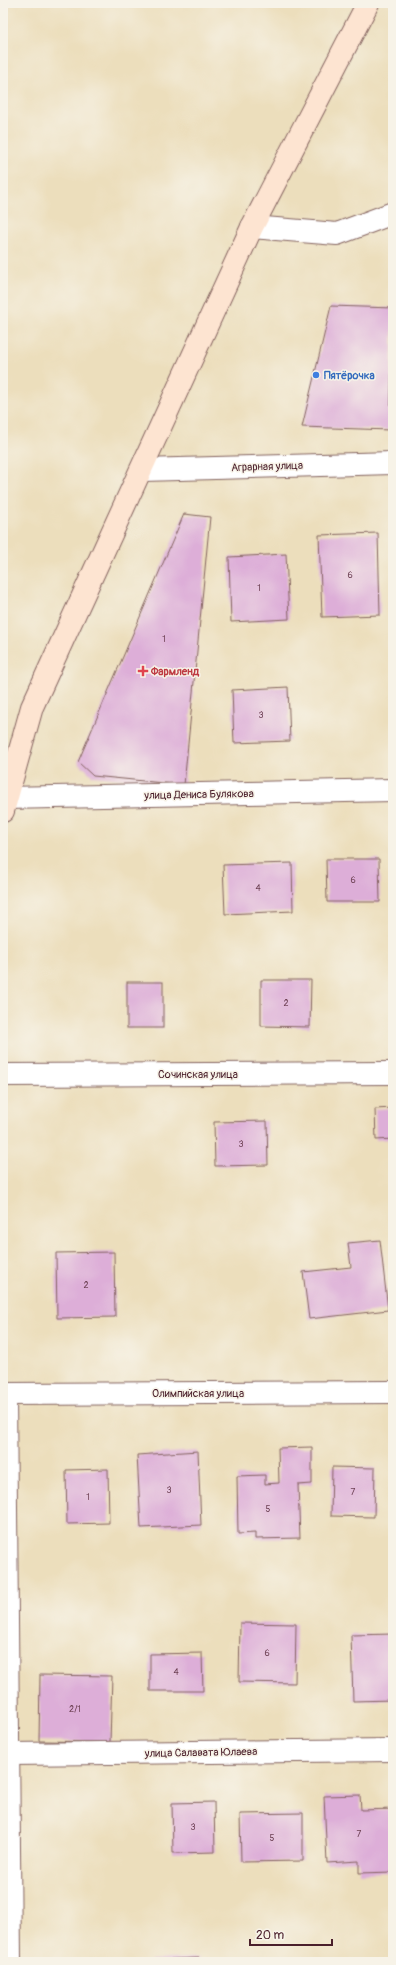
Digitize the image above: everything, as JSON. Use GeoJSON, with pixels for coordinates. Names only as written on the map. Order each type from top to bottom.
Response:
{"type":"FeatureCollection","features":[{"type":"Feature","properties":{"kind":"main road"},"geometry":{"type":"LineString","coordinates":[[4,805],[32,707],[142,470],[252,227],[368,3]]}},
{"type":"Feature","properties":{"kind":"street"},"geometry":{"type":"LineString","coordinates":[[252,227],[337,234],[393,213]]}},
{"type":"Feature","properties":{"kind":"street","name":"Аграрная улица"},"geometry":{"type":"LineString","coordinates":[[142,470],[393,463]]}},
{"type":"Feature","properties":{"kind":"street","name":"улица Дениса Булякова"},"geometry":{"type":"LineString","coordinates":[[4,805],[393,790]]}},
{"type":"Feature","properties":{"kind":"street","name":"Сочинская улица"},"geometry":{"type":"LineString","coordinates":[[3,1075],[393,1073]]}},
{"type":"Feature","properties":{"kind":"street","name":"Олимпийская улица"},"geometry":{"type":"LineString","coordinates":[[4,1394],[393,1392]]}},
{"type":"Feature","properties":{"kind":"street"},"geometry":{"type":"LineString","coordinates":[[4,1394],[10,1962]]}},
{"type":"Feature","properties":{"kind":"street","name":"улица Салавата Юлаева"},"geometry":{"type":"LineString","coordinates":[[9,1754],[393,1750]]}},
{"type":"Feature","properties":{"kind":"building"},"geometry":{"type":"Polygon","coordinates":[[[331,306],[393,308],[390,430],[302,427],[331,306]]]}},
{"type":"Feature","properties":{"kind":"building"},"geometry":{"type":"Polygon","coordinates":[[[184,514],[210,517],[184,785],[93,776],[78,762],[184,514]]]}},
{"type":"Feature","properties":{"kind":"building"},"geometry":{"type":"Polygon","coordinates":[[[378,533],[380,615],[322,617],[319,535],[378,533]]]}},
{"type":"Feature","properties":{"kind":"building"},"geometry":{"type":"Polygon","coordinates":[[[286,554],[289,619],[231,622],[229,557],[286,554]]]}},
{"type":"Feature","properties":{"kind":"building"},"geometry":{"type":"Polygon","coordinates":[[[288,687],[290,741],[234,743],[232,690],[288,687]]]}},
{"type":"Feature","properties":{"kind":"building"},"geometry":{"type":"Polygon","coordinates":[[[326,859],[379,859],[380,902],[327,902],[326,859]]]}},
{"type":"Feature","properties":{"kind":"building"},"geometry":{"type":"Polygon","coordinates":[[[292,863],[293,911],[225,914],[223,865],[292,863]]]}},
{"type":"Feature","properties":{"kind":"building"},"geometry":{"type":"Polygon","coordinates":[[[261,980],[311,980],[310,1027],[261,1026],[261,980]]]}},
{"type":"Feature","properties":{"kind":"building"},"geometry":{"type":"Polygon","coordinates":[[[127,982],[163,982],[163,1028],[127,1028],[127,982]]]}},
{"type":"Feature","properties":{"kind":"building"},"geometry":{"type":"Polygon","coordinates":[[[393,1108],[393,1139],[376,1140],[375,1109],[393,1108]]]}},
{"type":"Feature","properties":{"kind":"building"},"geometry":{"type":"Polygon","coordinates":[[[267,1121],[268,1165],[215,1166],[214,1122],[267,1121]]]}},
{"type":"Feature","properties":{"kind":"building"},"geometry":{"type":"Polygon","coordinates":[[[380,1240],[388,1310],[309,1319],[303,1272],[351,1267],[348,1243],[380,1240]]]}},
{"type":"Feature","properties":{"kind":"building"},"geometry":{"type":"Polygon","coordinates":[[[114,1252],[115,1317],[57,1318],[56,1253],[114,1252]]]}},
{"type":"Feature","properties":{"kind":"building"},"geometry":{"type":"Polygon","coordinates":[[[312,1447],[312,1484],[298,1485],[300,1538],[255,1539],[255,1533],[238,1534],[237,1476],[265,1475],[265,1484],[279,1483],[278,1448],[312,1447]]]}},
{"type":"Feature","properties":{"kind":"building"},"geometry":{"type":"Polygon","coordinates":[[[198,1451],[201,1525],[141,1528],[137,1455],[198,1451]]]}},
{"type":"Feature","properties":{"kind":"building"},"geometry":{"type":"Polygon","coordinates":[[[332,1467],[375,1468],[374,1517],[331,1516],[332,1467]]]}},
{"type":"Feature","properties":{"kind":"building"},"geometry":{"type":"Polygon","coordinates":[[[108,1469],[109,1523],[67,1524],[66,1470],[108,1469]]]}},
{"type":"Feature","properties":{"kind":"building"},"geometry":{"type":"Polygon","coordinates":[[[240,1623],[296,1624],[295,1683],[239,1682],[240,1623]]]}},
{"type":"Feature","properties":{"kind":"building"},"geometry":{"type":"Polygon","coordinates":[[[393,1634],[393,1700],[353,1701],[351,1635],[393,1634]]]}},
{"type":"Feature","properties":{"kind":"building"},"geometry":{"type":"Polygon","coordinates":[[[202,1653],[203,1691],[150,1691],[150,1654],[202,1653]]]}},
{"type":"Feature","properties":{"kind":"building"},"geometry":{"type":"Polygon","coordinates":[[[40,1675],[112,1676],[110,1742],[39,1741],[40,1675]]]}},
{"type":"Feature","properties":{"kind":"building"},"geometry":{"type":"Polygon","coordinates":[[[360,1795],[361,1810],[393,1809],[393,1872],[359,1873],[359,1861],[327,1863],[324,1796],[360,1795]]]}},
{"type":"Feature","properties":{"kind":"building"},"geometry":{"type":"Polygon","coordinates":[[[214,1802],[215,1852],[173,1853],[172,1803],[214,1802]]]}},
{"type":"Feature","properties":{"kind":"building"},"geometry":{"type":"Polygon","coordinates":[[[303,1813],[303,1861],[241,1862],[240,1814],[303,1813]]]}},
{"type":"Feature","properties":{"kind":"building"},"geometry":{"type":"Polygon","coordinates":[[[199,1958],[199,1962],[150,1962],[150,1960],[199,1958]]]}},
{"type":"Feature","properties":{"kind":"place","name":"Пятёрочка"},"geometry":{"type":"Point","coordinates":[316,375]}},
{"type":"Feature","properties":{"kind":"place","name":"Фармленд"},"geometry":{"type":"Point","coordinates":[143,671]}}]}
